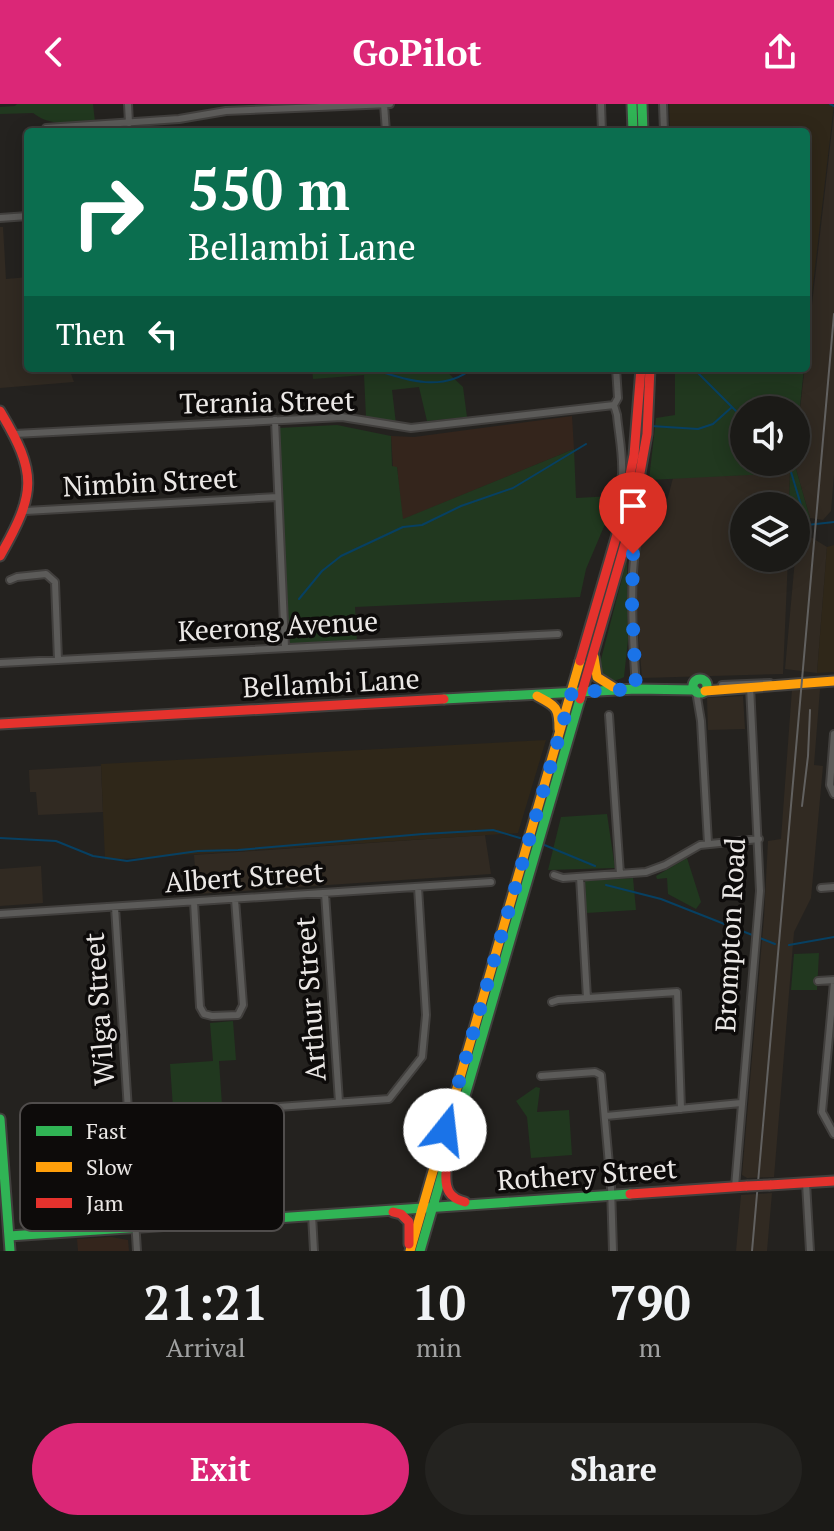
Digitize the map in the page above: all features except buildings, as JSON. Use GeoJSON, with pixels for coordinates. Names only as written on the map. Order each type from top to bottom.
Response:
{"type":"FeatureCollection","features":[{"type":"Feature","properties":{"kind":"main road"},"geometry":{"type":"LineString","coordinates":[[632,104],[633,128]]}},
{"type":"Feature","properties":{"kind":"main road"},"geometry":{"type":"LineString","coordinates":[[642,104],[643,128]]}},
{"type":"Feature","properties":{"kind":"main road"},"geometry":{"type":"LineString","coordinates":[[641,372],[644,413]]}},
{"type":"Feature","properties":{"kind":"main road"},"geometry":{"type":"LineString","coordinates":[[420,1251],[427,1207],[558,740],[597,638],[631,523],[649,372]]}},
{"type":"Feature","properties":{"kind":"main road"},"geometry":{"type":"LineString","coordinates":[[0,411],[14,434],[29,470],[30,491],[25,511],[0,556]]}},
{"type":"Feature","properties":{"kind":"main road"},"geometry":{"type":"LineString","coordinates":[[409,1251],[447,1162],[576,691],[642,434]]}},
{"type":"Feature","properties":{"kind":"main road"},"geometry":{"type":"LineString","coordinates":[[597,638],[595,675],[605,685],[623,689]]}},
{"type":"Feature","properties":{"kind":"main road"},"geometry":{"type":"LineString","coordinates":[[700,688],[834,681]]}},
{"type":"Feature","properties":{"kind":"main road","name":"Bellambi Lane"},"geometry":{"type":"LineString","coordinates":[[0,721],[576,691],[745,686]]}},
{"type":"Feature","properties":{"kind":"main road"},"geometry":{"type":"LineString","coordinates":[[527,694],[546,698],[555,705],[559,720],[558,740]]}},
{"type":"Feature","properties":{"kind":"main road"},"geometry":{"type":"LineString","coordinates":[[0,1119],[4,1236],[10,1251]]}},
{"type":"Feature","properties":{"kind":"main road"},"geometry":{"type":"LineString","coordinates":[[447,1162],[445,1187],[448,1194],[456,1200],[476,1203]]}},
{"type":"Feature","properties":{"kind":"main road","name":"Rothery Street"},"geometry":{"type":"LineString","coordinates":[[284,1217],[834,1181]]}},
{"type":"Feature","properties":{"kind":"main road"},"geometry":{"type":"LineString","coordinates":[[385,1210],[401,1214],[409,1222],[409,1251]]}},
{"type":"Feature","properties":{"kind":"main road","name":"Rothery Street"},"geometry":{"type":"LineString","coordinates":[[4,1236],[70,1231]]}},
{"type":"Feature","properties":{"kind":"street"},"geometry":{"type":"LineString","coordinates":[[128,104],[129,123]]}},
{"type":"Feature","properties":{"kind":"street"},"geometry":{"type":"LineString","coordinates":[[46,128],[129,123],[226,111],[387,104],[386,128]]}},
{"type":"Feature","properties":{"kind":"street"},"geometry":{"type":"LineString","coordinates":[[601,104],[602,128]]}},
{"type":"Feature","properties":{"kind":"street"},"geometry":{"type":"LineString","coordinates":[[663,104],[664,128]]}},
{"type":"Feature","properties":{"kind":"street"},"geometry":{"type":"LineString","coordinates":[[0,218],[24,216]]}},
{"type":"Feature","properties":{"kind":"street"},"geometry":{"type":"LineString","coordinates":[[610,506],[619,495],[621,481],[614,405],[618,398],[616,372]]}},
{"type":"Feature","properties":{"kind":"street","name":"Terania Street"},"geometry":{"type":"LineString","coordinates":[[14,434],[342,417],[411,428],[614,405]]}},
{"type":"Feature","properties":{"kind":"street"},"geometry":{"type":"LineString","coordinates":[[275,420],[285,647]]}},
{"type":"Feature","properties":{"kind":"street","name":"Nimbin Street"},"geometry":{"type":"LineString","coordinates":[[25,511],[278,497]]}},
{"type":"Feature","properties":{"kind":"street"},"geometry":{"type":"LineString","coordinates":[[636,689],[633,554],[644,513],[657,500]]}},
{"type":"Feature","properties":{"kind":"street"},"geometry":{"type":"LineString","coordinates":[[10,580],[46,574],[55,582],[58,660]]}},
{"type":"Feature","properties":{"kind":"street","name":"Keerong Avenue"},"geometry":{"type":"LineString","coordinates":[[0,663],[558,634]]}},
{"type":"Feature","properties":{"kind":"street"},"geometry":{"type":"LineString","coordinates":[[722,685],[782,684]]}},
{"type":"Feature","properties":{"kind":"street","name":"Brompton Road"},"geometry":{"type":"LineString","coordinates":[[735,1187],[760,891],[759,839],[745,686]]}},
{"type":"Feature","properties":{"kind":"street"},"geometry":{"type":"LineString","coordinates":[[700,688],[708,843]]}},
{"type":"Feature","properties":{"kind":"street"},"geometry":{"type":"LineString","coordinates":[[609,715],[620,874]]}},
{"type":"Feature","properties":{"kind":"street"},"geometry":{"type":"LineString","coordinates":[[834,734],[830,785],[834,794]]}},
{"type":"Feature","properties":{"kind":"street"},"geometry":{"type":"LineString","coordinates":[[554,875],[563,878],[657,869],[708,843],[759,839]]}},
{"type":"Feature","properties":{"kind":"street"},"geometry":{"type":"LineString","coordinates":[[580,877],[587,998]]}},
{"type":"Feature","properties":{"kind":"street","name":"Albert Street"},"geometry":{"type":"LineString","coordinates":[[0,914],[491,882]]}},
{"type":"Feature","properties":{"kind":"street"},"geometry":{"type":"LineString","coordinates":[[284,1106],[389,1099],[422,1057],[426,1015],[418,887]]}},
{"type":"Feature","properties":{"kind":"street"},"geometry":{"type":"LineString","coordinates":[[821,888],[834,887]]}},
{"type":"Feature","properties":{"kind":"street","name":"Arthur Street"},"geometry":{"type":"LineString","coordinates":[[325,893],[339,1102]]}},
{"type":"Feature","properties":{"kind":"street"},"geometry":{"type":"LineString","coordinates":[[194,902],[200,1007],[204,1014],[213,1016],[238,1015],[243,1005],[235,899]]}},
{"type":"Feature","properties":{"kind":"street","name":"Wilga Street"},"geometry":{"type":"LineString","coordinates":[[115,907],[128,1103]]}},
{"type":"Feature","properties":{"kind":"street"},"geometry":{"type":"LineString","coordinates":[[818,981],[834,981],[822,1112],[834,1134]]}},
{"type":"Feature","properties":{"kind":"street"},"geometry":{"type":"LineString","coordinates":[[552,1002],[677,992],[681,1109]]}},
{"type":"Feature","properties":{"kind":"street"},"geometry":{"type":"LineString","coordinates":[[541,1076],[599,1073],[606,1116],[613,1251]]}},
{"type":"Feature","properties":{"kind":"street"},"geometry":{"type":"LineString","coordinates":[[825,1077],[834,1076]]}},
{"type":"Feature","properties":{"kind":"street"},"geometry":{"type":"LineString","coordinates":[[606,1116],[741,1103]]}},
{"type":"Feature","properties":{"kind":"street"},"geometry":{"type":"LineString","coordinates":[[806,1182],[810,1251]]}},
{"type":"Feature","properties":{"kind":"street"},"geometry":{"type":"LineString","coordinates":[[312,1215],[314,1251]]}},
{"type":"Feature","properties":{"kind":"street","name":"Wilga Street"},"geometry":{"type":"LineString","coordinates":[[136,1231],[137,1251]]}},
{"type":"Feature","properties":{"kind":"shaded area"},"geometry":{"type":"Polygon","coordinates":[[[669,104],[834,104],[810,311],[810,128],[670,128],[669,104]]]}},
{"type":"Feature","properties":{"kind":"shaded area"},"geometry":{"type":"Polygon","coordinates":[[[834,112],[834,475],[831,511],[823,520],[810,518],[810,492],[803,492],[798,476],[810,476],[810,396],[802,396],[804,372],[810,372],[810,322],[834,112]]]}},
{"type":"Feature","properties":{"kind":"shaded area"},"geometry":{"type":"Polygon","coordinates":[[[0,227],[3,227],[6,279],[24,277],[24,372],[70,372],[74,382],[0,388],[0,227]]]}},
{"type":"Feature","properties":{"kind":"shaded area"},"geometry":{"type":"Polygon","coordinates":[[[572,416],[574,449],[402,520],[391,436],[414,437],[572,416]]]}},
{"type":"Feature","properties":{"kind":"shaded area"},"geometry":{"type":"Polygon","coordinates":[[[790,476],[789,492],[730,492],[730,572],[787,572],[783,674],[642,678],[636,558],[647,516],[664,512],[673,478],[790,476]]]}},
{"type":"Feature","properties":{"kind":"shaded area"},"geometry":{"type":"Polygon","coordinates":[[[810,537],[827,547],[817,673],[785,669],[794,572],[810,572],[810,537]]]}},
{"type":"Feature","properties":{"kind":"shaded area"},"geometry":{"type":"Polygon","coordinates":[[[834,545],[834,672],[817,673],[827,547],[834,545]]]}},
{"type":"Feature","properties":{"kind":"shaded area"},"geometry":{"type":"Polygon","coordinates":[[[792,689],[820,689],[814,765],[823,766],[811,898],[794,932],[774,1177],[747,1178],[742,1175],[768,841],[781,839],[792,689]]]}},
{"type":"Feature","properties":{"kind":"shaded area"},"geometry":{"type":"Polygon","coordinates":[[[743,696],[745,729],[708,730],[707,698],[743,696]]]}},
{"type":"Feature","properties":{"kind":"shaded area"},"geometry":{"type":"Polygon","coordinates":[[[546,740],[518,833],[105,860],[101,764],[546,740]]]}},
{"type":"Feature","properties":{"kind":"shaded area"},"geometry":{"type":"Polygon","coordinates":[[[101,766],[103,812],[38,815],[36,792],[30,792],[29,770],[101,766]]]}},
{"type":"Feature","properties":{"kind":"shaded area"},"geometry":{"type":"Polygon","coordinates":[[[485,835],[491,874],[197,894],[194,855],[485,835]]]}},
{"type":"Feature","properties":{"kind":"shaded area"},"geometry":{"type":"Polygon","coordinates":[[[41,866],[43,903],[0,906],[0,869],[41,866]]]}},
{"type":"Feature","properties":{"kind":"shaded area"},"geometry":{"type":"Polygon","coordinates":[[[772,1193],[767,1251],[736,1251],[741,1195],[772,1193]]]}},
{"type":"Feature","properties":{"kind":"shaded area"},"geometry":{"type":"Polygon","coordinates":[[[111,1237],[128,1240],[129,1251],[78,1251],[77,1239],[111,1237]]]}},
{"type":"Feature","properties":{"kind":"green space"},"geometry":{"type":"Polygon","coordinates":[[[17,104],[93,104],[95,122],[62,123],[33,113],[0,114],[0,107],[17,104]]]}},
{"type":"Feature","properties":{"kind":"green space"},"geometry":{"type":"Polygon","coordinates":[[[312,372],[447,372],[463,387],[467,417],[427,421],[419,387],[392,390],[396,424],[366,417],[364,375],[313,379],[312,372]]]}},
{"type":"Feature","properties":{"kind":"green space"},"geometry":{"type":"Polygon","coordinates":[[[675,372],[804,372],[801,396],[730,396],[730,476],[649,480],[656,418],[675,415],[675,372]]]}},
{"type":"Feature","properties":{"kind":"green space"},"geometry":{"type":"Polygon","coordinates":[[[337,425],[391,436],[392,466],[397,467],[403,519],[574,449],[576,498],[613,496],[601,505],[601,511],[608,517],[586,569],[580,597],[355,607],[357,642],[290,644],[278,428],[337,425]]]}},
{"type":"Feature","properties":{"kind":"green space"},"geometry":{"type":"Polygon","coordinates":[[[790,476],[798,476],[803,492],[789,492],[790,476]]]}},
{"type":"Feature","properties":{"kind":"green space"},"geometry":{"type":"Polygon","coordinates":[[[627,559],[628,640],[624,677],[612,680],[602,675],[599,667],[627,559]]]}},
{"type":"Feature","properties":{"kind":"green space"},"geometry":{"type":"Polygon","coordinates":[[[607,814],[615,868],[548,870],[561,817],[607,814]]]}},
{"type":"Feature","properties":{"kind":"green space"},"geometry":{"type":"Polygon","coordinates":[[[687,858],[701,902],[696,909],[668,894],[667,878],[657,879],[656,876],[687,858]]]}},
{"type":"Feature","properties":{"kind":"green space"},"geometry":{"type":"Polygon","coordinates":[[[633,878],[636,910],[586,913],[585,881],[633,878]]]}},
{"type":"Feature","properties":{"kind":"green space"},"geometry":{"type":"Polygon","coordinates":[[[819,953],[817,990],[791,990],[794,954],[819,953]]]}},
{"type":"Feature","properties":{"kind":"green space"},"geometry":{"type":"Polygon","coordinates":[[[233,1021],[236,1060],[219,1061],[222,1103],[173,1103],[170,1064],[213,1061],[210,1023],[233,1021]]]}},
{"type":"Feature","properties":{"kind":"green space"},"geometry":{"type":"Polygon","coordinates":[[[536,1087],[540,1088],[537,1112],[569,1110],[572,1155],[531,1158],[527,1117],[516,1101],[536,1087]]]}},
{"type":"Feature","properties":{"kind":"waterway"},"geometry":{"type":"LineString","coordinates":[[830,104],[834,106]]}},
{"type":"Feature","properties":{"kind":"waterway"},"geometry":{"type":"LineString","coordinates":[[382,372],[426,382],[450,380],[467,372]]}},
{"type":"Feature","properties":{"kind":"waterway"},"geometry":{"type":"LineString","coordinates":[[697,372],[730,405]]}},
{"type":"Feature","properties":{"kind":"waterway"},"geometry":{"type":"LineString","coordinates":[[651,426],[698,429],[713,424],[730,409]]}},
{"type":"Feature","properties":{"kind":"waterway"},"geometry":{"type":"LineString","coordinates":[[299,599],[322,571],[341,556],[403,527],[422,525],[461,506],[513,488],[586,444]]}},
{"type":"Feature","properties":{"kind":"waterway"},"geometry":{"type":"LineString","coordinates":[[792,476],[807,525],[834,522]]}},
{"type":"Feature","properties":{"kind":"waterway"},"geometry":{"type":"LineString","coordinates":[[0,838],[56,841],[93,856],[127,861],[198,851],[423,834],[493,830],[520,838]]}},
{"type":"Feature","properties":{"kind":"waterway"},"geometry":{"type":"LineString","coordinates":[[542,844],[595,866]]}},
{"type":"Feature","properties":{"kind":"waterway"},"geometry":{"type":"LineString","coordinates":[[606,885],[661,899],[775,944]]}},
{"type":"Feature","properties":{"kind":"waterway"},"geometry":{"type":"LineString","coordinates":[[789,945],[834,937]]}},
{"type":"Feature","properties":{"kind":"railway"},"geometry":{"type":"LineString","coordinates":[[752,1251],[834,314]]}},
{"type":"Feature","properties":{"kind":"railway"},"geometry":{"type":"LineString","coordinates":[[802,806],[810,710]]}},
{"type":"Feature","properties":{"kind":"traffic: fast"},"geometry":{"type":"LineString","coordinates":[[632,104],[633,128]]}},
{"type":"Feature","properties":{"kind":"traffic: fast"},"geometry":{"type":"LineString","coordinates":[[642,104],[643,128]]}},
{"type":"Feature","properties":{"kind":"traffic: fast"},"geometry":{"type":"LineString","coordinates":[[700,679],[707,686],[700,693],[693,686],[700,679]]}},
{"type":"Feature","properties":{"kind":"traffic: fast"},"geometry":{"type":"LineString","coordinates":[[444,699],[636,689],[695,690]]}},
{"type":"Feature","properties":{"kind":"traffic: fast"},"geometry":{"type":"LineString","coordinates":[[420,1251],[580,699]]}},
{"type":"Feature","properties":{"kind":"traffic: fast"},"geometry":{"type":"LineString","coordinates":[[0,1119],[10,1251]]}},
{"type":"Feature","properties":{"kind":"traffic: fast"},"geometry":{"type":"LineString","coordinates":[[284,1217],[630,1194]]}},
{"type":"Feature","properties":{"kind":"traffic: fast"},"geometry":{"type":"LineString","coordinates":[[9,1236],[83,1231]]}},
{"type":"Feature","properties":{"kind":"traffic: slow"},"geometry":{"type":"LineString","coordinates":[[594,657],[597,677],[613,687]]}},
{"type":"Feature","properties":{"kind":"traffic: slow"},"geometry":{"type":"LineString","coordinates":[[410,1251],[580,661]]}},
{"type":"Feature","properties":{"kind":"traffic: slow"},"geometry":{"type":"LineString","coordinates":[[705,691],[834,681]]}},
{"type":"Feature","properties":{"kind":"traffic: slow"},"geometry":{"type":"LineString","coordinates":[[537,696],[555,708],[559,729]]}},
{"type":"Feature","properties":{"kind":"traffic: jam"},"geometry":{"type":"LineString","coordinates":[[580,661],[620,524],[634,455],[641,372]]}},
{"type":"Feature","properties":{"kind":"traffic: jam"},"geometry":{"type":"LineString","coordinates":[[580,699],[631,523],[647,434],[650,372]]}},
{"type":"Feature","properties":{"kind":"traffic: jam"},"geometry":{"type":"LineString","coordinates":[[0,411],[21,451],[28,484],[21,516],[0,556]]}},
{"type":"Feature","properties":{"kind":"traffic: jam"},"geometry":{"type":"LineString","coordinates":[[0,724],[444,699]]}},
{"type":"Feature","properties":{"kind":"traffic: jam"},"geometry":{"type":"LineString","coordinates":[[446,1173],[449,1192],[465,1202]]}},
{"type":"Feature","properties":{"kind":"traffic: jam"},"geometry":{"type":"LineString","coordinates":[[770,1185],[834,1181]]}},
{"type":"Feature","properties":{"kind":"traffic: jam"},"geometry":{"type":"LineString","coordinates":[[747,1186],[770,1185]]}},
{"type":"Feature","properties":{"kind":"traffic: jam"},"geometry":{"type":"LineString","coordinates":[[630,1194],[747,1186]]}},
{"type":"Feature","properties":{"kind":"traffic: jam"},"geometry":{"type":"LineString","coordinates":[[393,1212],[401,1214],[409,1222],[409,1244]]}},
{"type":"Feature","properties":{"kind":"route"},"geometry":{"type":"LineString","coordinates":[[445,1130],[572,692],[636,689],[633,554]]}}]}
